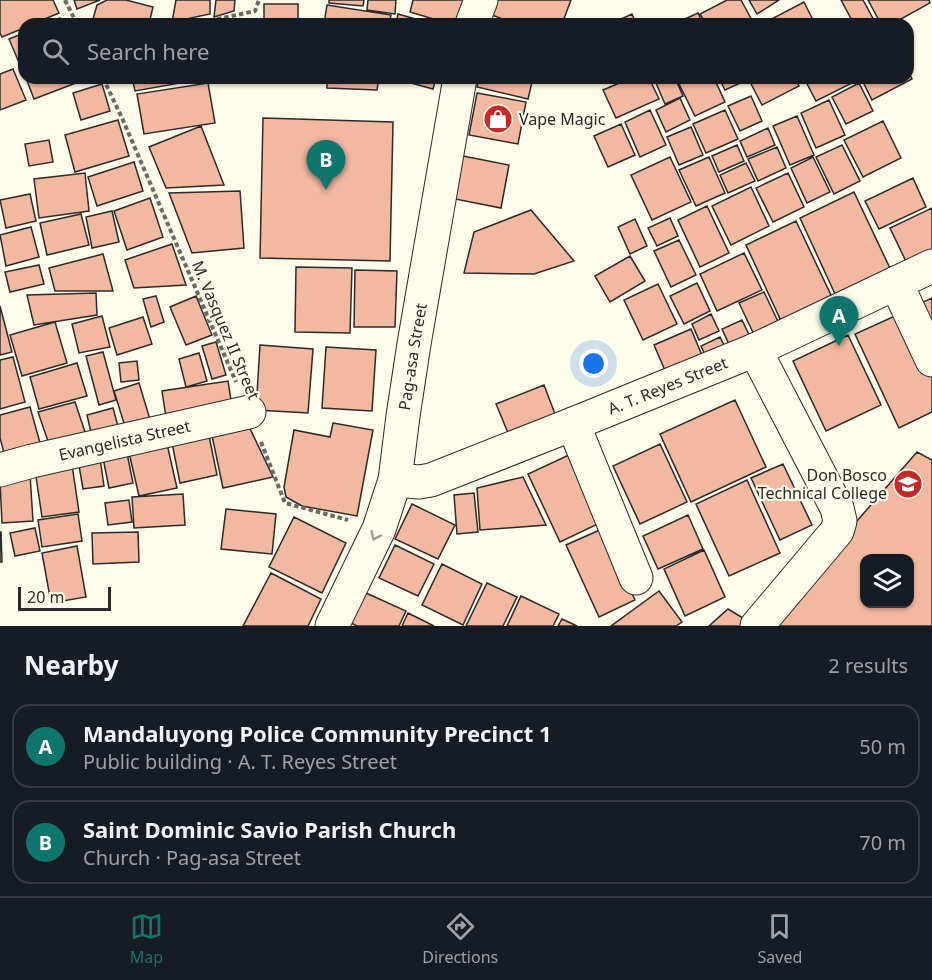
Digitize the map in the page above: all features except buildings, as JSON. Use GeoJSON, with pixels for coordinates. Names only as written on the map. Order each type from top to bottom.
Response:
{"type":"FeatureCollection","features":[{"type":"Feature","properties":{"kind":"street"},"geometry":{"type":"LineString","coordinates":[[474,18],[481,0]]}},
{"type":"Feature","properties":{"kind":"street","name":"Pag-asa Street"},"geometry":{"type":"LineString","coordinates":[[332,626],[379,529],[395,480],[414,344],[459,84]]}},
{"type":"Feature","properties":{"kind":"street","name":"A. T. Reyes Street"},"geometry":{"type":"LineString","coordinates":[[395,480],[419,482],[431,480],[573,424],[755,350],[932,266]]}},
{"type":"Feature","properties":{"kind":"street"},"geometry":{"type":"LineString","coordinates":[[896,283],[932,360]]}},
{"type":"Feature","properties":{"kind":"street"},"geometry":{"type":"LineString","coordinates":[[755,350],[837,508],[840,520],[837,531],[757,626]]}},
{"type":"Feature","properties":{"kind":"street","name":"Evangelista Street"},"geometry":{"type":"LineString","coordinates":[[0,470],[249,412]]}},
{"type":"Feature","properties":{"kind":"street"},"geometry":{"type":"LineString","coordinates":[[573,424],[636,578]]}},
{"type":"Feature","properties":{"kind":"path"},"geometry":{"type":"LineString","coordinates":[[65,0],[74,18]]}},
{"type":"Feature","properties":{"kind":"path"},"geometry":{"type":"LineString","coordinates":[[223,18],[255,11],[259,0]]}},
{"type":"Feature","properties":{"kind":"path","name":"M. Vasquez II Street"},"geometry":{"type":"LineString","coordinates":[[106,84],[249,412],[285,503],[379,529]]}},
{"type":"Feature","properties":{"kind":"place","name":"Vape Magic"},"geometry":{"type":"Point","coordinates":[498,119]}},
{"type":"Feature","properties":{"kind":"place","name":"Saint Dominic Savio Parish Church"},"geometry":{"type":"Point","coordinates":[326,190]}},
{"type":"Feature","properties":{"kind":"place","name":"Mandaluyong Police Community Precinct 1"},"geometry":{"type":"Point","coordinates":[839,346]}},
{"type":"Feature","properties":{"kind":"place","name":"Don Bosco Technical College"},"geometry":{"type":"Point","coordinates":[908,484]}}]}
